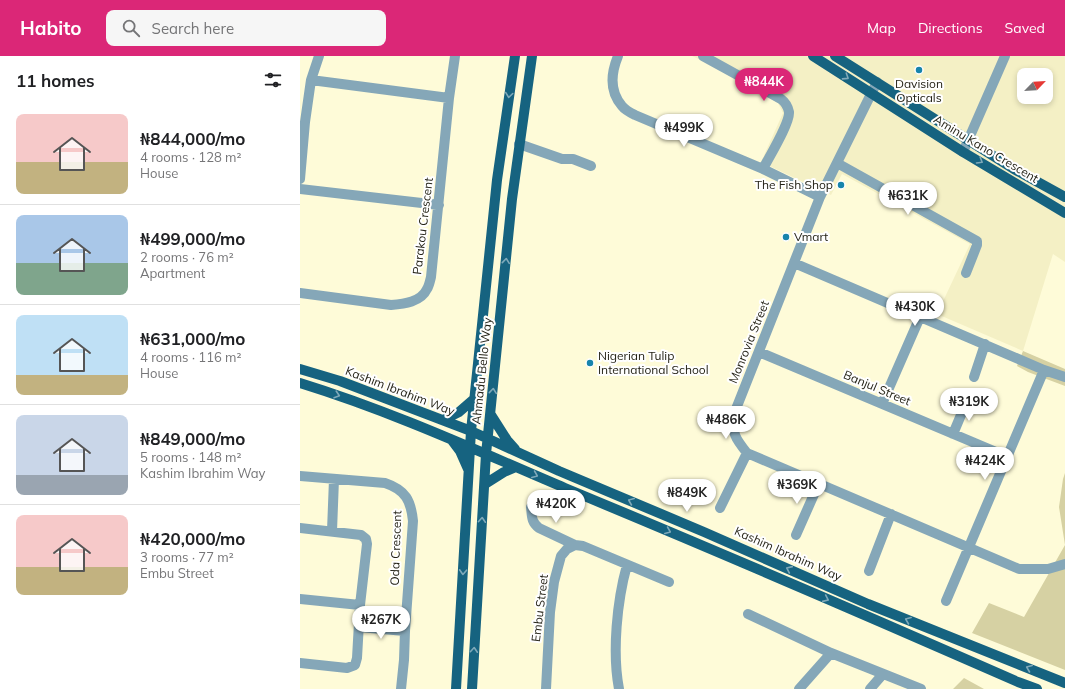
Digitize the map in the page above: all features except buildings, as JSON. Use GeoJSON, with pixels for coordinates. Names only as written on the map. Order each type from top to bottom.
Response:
{"type":"FeatureCollection","features":[{"type":"Feature","properties":{"kind":"main road","name":"Ahmadu Bello Way"},"geometry":{"type":"LineString","coordinates":[[456,689],[471,431],[496,180],[515,56]]}},
{"type":"Feature","properties":{"kind":"main road","name":"Ahmadu Bello Way"},"geometry":{"type":"LineString","coordinates":[[472,689],[486,454],[512,199],[532,56]]}},
{"type":"Feature","properties":{"kind":"main road","name":"Aminu Kano Crescent"},"geometry":{"type":"LineString","coordinates":[[813,56],[963,152],[1065,212]]}},
{"type":"Feature","properties":{"kind":"main road","name":"Aminu Kano Crescent"},"geometry":{"type":"LineString","coordinates":[[835,56],[1014,169],[1065,198]]}},
{"type":"Feature","properties":{"kind":"main road","name":"Kashim Ibrahim Way"},"geometry":{"type":"LineString","coordinates":[[300,369],[340,381],[471,431],[868,604],[1065,683]]}},
{"type":"Feature","properties":{"kind":"main road","name":"Kashim Ibrahim Way"},"geometry":{"type":"LineString","coordinates":[[300,383],[344,397],[452,439],[783,579],[1016,686],[1037,689]]}},
{"type":"Feature","properties":{"kind":"main road"},"geometry":{"type":"LineString","coordinates":[[443,420],[459,412],[474,399]]}},
{"type":"Feature","properties":{"kind":"main road"},"geometry":{"type":"LineString","coordinates":[[491,415],[507,440],[518,452]]}},
{"type":"Feature","properties":{"kind":"main road"},"geometry":{"type":"LineString","coordinates":[[452,439],[460,451],[469,470]]}},
{"type":"Feature","properties":{"kind":"main road"},"geometry":{"type":"LineString","coordinates":[[485,484],[504,472],[516,467]]}},
{"type":"Feature","properties":{"kind":"street"},"geometry":{"type":"LineString","coordinates":[[300,180],[305,122],[311,80],[319,56]]}},
{"type":"Feature","properties":{"kind":"street","name":"Parakou Crescent"},"geometry":{"type":"LineString","coordinates":[[300,293],[391,305],[405,304],[417,299],[427,290],[431,277],[449,98],[455,56]]}},
{"type":"Feature","properties":{"kind":"street"},"geometry":{"type":"LineString","coordinates":[[618,56],[613,69],[612,83],[616,96],[623,107],[635,115],[763,169],[820,197]]}},
{"type":"Feature","properties":{"kind":"street"},"geometry":{"type":"LineString","coordinates":[[703,56],[781,99],[786,104],[789,111],[786,124],[763,169]]}},
{"type":"Feature","properties":{"kind":"street"},"geometry":{"type":"LineString","coordinates":[[963,152],[1006,56]]}},
{"type":"Feature","properties":{"kind":"street"},"geometry":{"type":"LineString","coordinates":[[311,80],[449,98]]}},
{"type":"Feature","properties":{"kind":"street","name":"Monrovia Street"},"geometry":{"type":"LineString","coordinates":[[747,453],[738,441],[733,428],[734,414],[820,197],[876,82]]}},
{"type":"Feature","properties":{"kind":"street"},"geometry":{"type":"LineString","coordinates":[[519,144],[562,160],[573,159],[590,166]]}},
{"type":"Feature","properties":{"kind":"street"},"geometry":{"type":"LineString","coordinates":[[837,163],[977,241],[977,245],[966,273]]}},
{"type":"Feature","properties":{"kind":"street"},"geometry":{"type":"LineString","coordinates":[[300,189],[439,205]]}},
{"type":"Feature","properties":{"kind":"street"},"geometry":{"type":"LineString","coordinates":[[794,264],[1044,370],[1065,377]]}},
{"type":"Feature","properties":{"kind":"street"},"geometry":{"type":"LineString","coordinates":[[882,404],[920,317]]}},
{"type":"Feature","properties":{"kind":"street"},"geometry":{"type":"LineString","coordinates":[[974,377],[985,344]]}},
{"type":"Feature","properties":{"kind":"street","name":"Banjul Street"},"geometry":{"type":"LineString","coordinates":[[759,352],[1008,457]]}},
{"type":"Feature","properties":{"kind":"street"},"geometry":{"type":"LineString","coordinates":[[946,601],[1044,370]]}},
{"type":"Feature","properties":{"kind":"street"},"geometry":{"type":"LineString","coordinates":[[953,434],[966,403]]}},
{"type":"Feature","properties":{"kind":"street"},"geometry":{"type":"LineString","coordinates":[[720,508],[747,453],[1019,569],[1048,569],[1065,564]]}},
{"type":"Feature","properties":{"kind":"street","name":"Oda Crescent"},"geometry":{"type":"LineString","coordinates":[[300,476],[386,484],[397,487],[406,496],[411,506],[413,521],[401,689]]}},
{"type":"Feature","properties":{"kind":"street"},"geometry":{"type":"LineString","coordinates":[[332,531],[334,478]]}},
{"type":"Feature","properties":{"kind":"street"},"geometry":{"type":"LineString","coordinates":[[796,535],[818,483]]}},
{"type":"Feature","properties":{"kind":"street"},"geometry":{"type":"LineString","coordinates":[[531,507],[532,520],[534,524],[574,545],[583,546],[669,582]]}},
{"type":"Feature","properties":{"kind":"street"},"geometry":{"type":"LineString","coordinates":[[869,571],[890,514]]}},
{"type":"Feature","properties":{"kind":"street"},"geometry":{"type":"LineString","coordinates":[[300,528],[332,531],[360,536],[366,539],[367,544],[358,627],[357,658],[355,665],[347,668],[300,663]]}},
{"type":"Feature","properties":{"kind":"street","name":"Embu Street"},"geometry":{"type":"LineString","coordinates":[[546,689],[550,612],[554,582],[561,556],[567,549],[574,545]]}},
{"type":"Feature","properties":{"kind":"street"},"geometry":{"type":"LineString","coordinates":[[619,689],[615,656],[622,586],[627,565]]}},
{"type":"Feature","properties":{"kind":"street"},"geometry":{"type":"LineString","coordinates":[[300,599],[360,605]]}},
{"type":"Feature","properties":{"kind":"street"},"geometry":{"type":"LineString","coordinates":[[748,614],[832,654],[921,689]]}},
{"type":"Feature","properties":{"kind":"street"},"geometry":{"type":"LineString","coordinates":[[358,627],[405,631]]}},
{"type":"Feature","properties":{"kind":"street"},"geometry":{"type":"LineString","coordinates":[[799,689],[832,654]]}},
{"type":"Feature","properties":{"kind":"street"},"geometry":{"type":"LineString","coordinates":[[870,689],[883,674]]}},
{"type":"Feature","properties":{"kind":"shaded area"},"geometry":{"type":"Polygon","coordinates":[[[692,56],[1065,56],[1065,262],[1053,254],[1023,351],[937,314],[970,244],[842,174],[831,195],[761,162],[783,113],[778,103],[692,56]]]}},
{"type":"Feature","properties":{"kind":"shaded area"},"geometry":{"type":"Polygon","coordinates":[[[1023,351],[1065,369],[1065,386],[1028,372],[1017,366],[1023,351]]]}},
{"type":"Feature","properties":{"kind":"shaded area"},"geometry":{"type":"Polygon","coordinates":[[[1065,473],[1065,545],[1059,507],[1065,473]]]}},
{"type":"Feature","properties":{"kind":"shaded area"},"geometry":{"type":"Polygon","coordinates":[[[1065,545],[1065,670],[972,633],[989,603],[1024,617],[1065,545]]]}},
{"type":"Feature","properties":{"kind":"shaded area"},"geometry":{"type":"Polygon","coordinates":[[[964,678],[984,689],[953,689],[964,678]]]}},
{"type":"Feature","properties":{"kind":"place","name":"Davision Opticals"},"geometry":{"type":"Point","coordinates":[919,70]}},
{"type":"Feature","properties":{"kind":"place","name":"The Fish Shop"},"geometry":{"type":"Point","coordinates":[841,185]}},
{"type":"Feature","properties":{"kind":"place","name":"Vmart"},"geometry":{"type":"Point","coordinates":[786,237]}},
{"type":"Feature","properties":{"kind":"place","name":"Nigerian Tulip International School"},"geometry":{"type":"Point","coordinates":[590,363]}}]}
